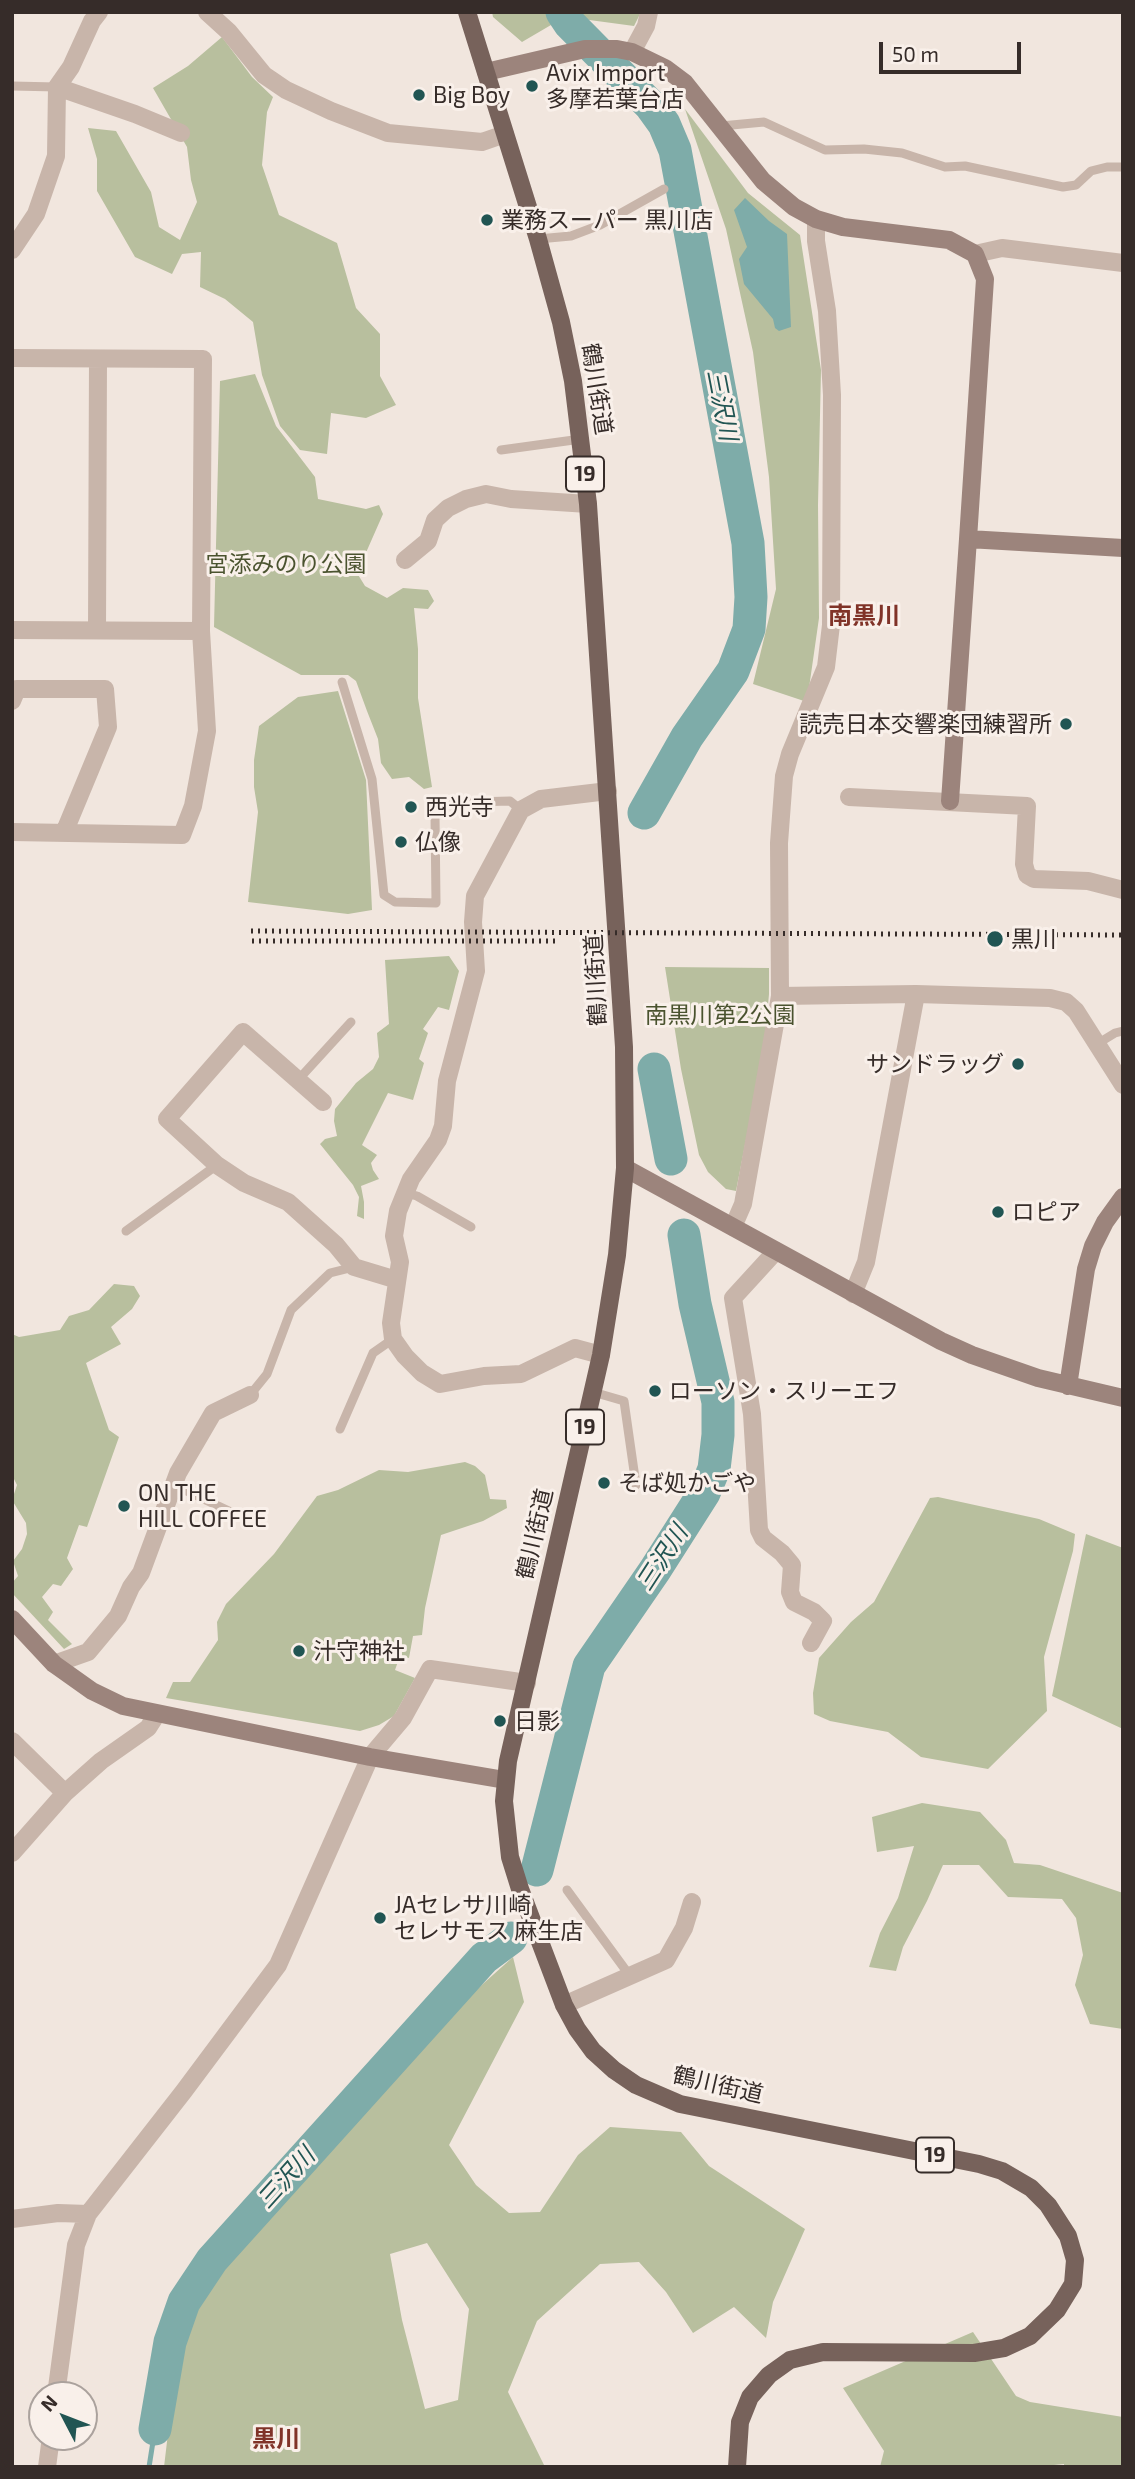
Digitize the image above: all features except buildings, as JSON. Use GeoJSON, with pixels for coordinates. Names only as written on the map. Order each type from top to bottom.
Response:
{"type":"FeatureCollection","features":[{"type":"Feature","properties":{"kind":"main road","name":"鶴川街道"},"geometry":{"type":"LineString","coordinates":[[467,12],[538,239],[571,369],[588,504],[624,1047],[625,1168],[617,1255],[593,1392],[505,1780],[506,1830],[510,1857],[564,2005],[593,2052],[614,2070],[636,2085],[680,2104],[979,2164],[1002,2171],[1031,2188],[1043,2199],[1068,2236],[1075,2260],[1073,2284],[1057,2310],[1030,2336],[1004,2348],[974,2353],[823,2352],[790,2360],[769,2375],[750,2397],[740,2422],[737,2467]]}},
{"type":"Feature","properties":{"kind":"street"},"geometry":{"type":"LineString","coordinates":[[12,250],[36,214],[55,156],[57,87],[71,67],[92,21],[99,12]]}},
{"type":"Feature","properties":{"kind":"street"},"geometry":{"type":"LineString","coordinates":[[207,12],[229,32],[264,75],[286,90],[331,111],[388,134],[482,142],[505,134]]}},
{"type":"Feature","properties":{"kind":"street"},"geometry":{"type":"LineString","coordinates":[[628,52],[646,26],[649,12]]}},
{"type":"Feature","properties":{"kind":"street"},"geometry":{"type":"LineString","coordinates":[[486,72],[569,51],[585,49],[628,52],[665,68],[685,83],[762,181],[794,208],[816,219],[843,227],[949,240],[975,254],[985,279],[950,801]]}},
{"type":"Feature","properties":{"kind":"street"},"geometry":{"type":"LineString","coordinates":[[57,87],[181,133]]}},
{"type":"Feature","properties":{"kind":"street"},"geometry":{"type":"LineString","coordinates":[[733,1227],[743,1204],[780,996],[779,844],[783,776],[826,667],[831,625],[832,395],[827,311],[816,241],[816,219]]}},
{"type":"Feature","properties":{"kind":"street"},"geometry":{"type":"LineString","coordinates":[[975,254],[1002,248],[1123,263]]}},
{"type":"Feature","properties":{"kind":"street"},"geometry":{"type":"LineString","coordinates":[[12,358],[203,359],[201,631],[207,730],[193,806],[182,835],[12,832]]}},
{"type":"Feature","properties":{"kind":"street"},"geometry":{"type":"LineString","coordinates":[[97,630],[98,359]]}},
{"type":"Feature","properties":{"kind":"street"},"geometry":{"type":"LineString","coordinates":[[405,560],[428,541],[435,520],[448,508],[466,499],[486,494],[511,499],[588,504]]}},
{"type":"Feature","properties":{"kind":"street"},"geometry":{"type":"LineString","coordinates":[[968,539],[1123,548]]}},
{"type":"Feature","properties":{"kind":"street"},"geometry":{"type":"LineString","coordinates":[[12,630],[201,631]]}},
{"type":"Feature","properties":{"kind":"street"},"geometry":{"type":"LineString","coordinates":[[12,701],[17,689],[105,689],[108,727],[64,832]]}},
{"type":"Feature","properties":{"kind":"street"},"geometry":{"type":"LineString","coordinates":[[601,1354],[575,1348],[521,1374],[484,1376],[440,1384],[422,1373],[405,1356],[393,1339],[391,1323],[400,1262],[394,1236],[398,1211],[411,1179],[438,1140],[443,1126],[447,1081],[476,971],[473,922],[475,896],[520,810],[541,799],[608,791]]}},
{"type":"Feature","properties":{"kind":"street"},"geometry":{"type":"LineString","coordinates":[[849,797],[1027,806],[1024,864],[1027,875],[1034,879],[1088,881],[1123,890]]}},
{"type":"Feature","properties":{"kind":"street"},"geometry":{"type":"LineString","coordinates":[[780,996],[916,994],[1050,998],[1066,1002],[1076,1011],[1123,1085]]}},
{"type":"Feature","properties":{"kind":"street"},"geometry":{"type":"LineString","coordinates":[[853,1294],[866,1262],[916,994]]}},
{"type":"Feature","properties":{"kind":"street"},"geometry":{"type":"LineString","coordinates":[[323,1102],[243,1032],[167,1119],[217,1165],[244,1183],[288,1202],[336,1245],[355,1267],[397,1280]]}},
{"type":"Feature","properties":{"kind":"street"},"geometry":{"type":"LineString","coordinates":[[625,1168],[915,1328],[972,1355],[1068,1386],[1123,1398]]}},
{"type":"Feature","properties":{"kind":"street"},"geometry":{"type":"LineString","coordinates":[[1068,1386],[1086,1269],[1093,1246],[1105,1222],[1123,1197]]}},
{"type":"Feature","properties":{"kind":"street"},"geometry":{"type":"LineString","coordinates":[[776,1251],[733,1298],[752,1414],[759,1530],[763,1538],[792,1565],[790,1592],[794,1602],[814,1612],[823,1621],[811,1643]]}},
{"type":"Feature","properties":{"kind":"street"},"geometry":{"type":"LineString","coordinates":[[54,1664],[88,1652],[118,1616],[131,1587],[141,1573],[178,1473],[213,1413],[250,1395]]}},
{"type":"Feature","properties":{"kind":"street"},"geometry":{"type":"LineString","coordinates":[[12,1619],[54,1664],[92,1691],[123,1706],[370,1757],[505,1780]]}},
{"type":"Feature","properties":{"kind":"street"},"geometry":{"type":"LineString","coordinates":[[58,2381],[76,2245],[88,2214],[278,1965],[370,1757],[403,1718],[430,1669],[527,1683]]}},
{"type":"Feature","properties":{"kind":"street"},"geometry":{"type":"LineString","coordinates":[[12,1853],[65,1793],[101,1761],[148,1728],[157,1714]]}},
{"type":"Feature","properties":{"kind":"street"},"geometry":{"type":"LineString","coordinates":[[12,1741],[65,1793]]}},
{"type":"Feature","properties":{"kind":"street"},"geometry":{"type":"LineString","coordinates":[[564,2005],[666,1960],[684,1928],[692,1902]]}},
{"type":"Feature","properties":{"kind":"street"},"geometry":{"type":"LineString","coordinates":[[12,2219],[58,2213],[88,2214]]}},
{"type":"Feature","properties":{"kind":"lane"},"geometry":{"type":"LineString","coordinates":[[12,86],[57,87]]}},
{"type":"Feature","properties":{"kind":"lane"},"geometry":{"type":"LineString","coordinates":[[721,126],[764,122],[825,150],[864,149],[902,153],[945,167],[965,166],[1063,187],[1076,185],[1091,171],[1123,167]]}},
{"type":"Feature","properties":{"kind":"lane"},"geometry":{"type":"LineString","coordinates":[[538,239],[571,236],[600,225],[664,189]]}},
{"type":"Feature","properties":{"kind":"lane"},"geometry":{"type":"LineString","coordinates":[[500,450],[581,439]]}},
{"type":"Feature","properties":{"kind":"lane"},"geometry":{"type":"LineString","coordinates":[[342,682],[372,779],[384,895],[395,902],[436,903],[435,815],[439,803],[510,801],[520,810]]}},
{"type":"Feature","properties":{"kind":"lane"},"geometry":{"type":"LineString","coordinates":[[298,1080],[351,1022]]}},
{"type":"Feature","properties":{"kind":"lane"},"geometry":{"type":"LineString","coordinates":[[1097,1044],[1123,1031]]}},
{"type":"Feature","properties":{"kind":"lane"},"geometry":{"type":"LineString","coordinates":[[126,1231],[217,1165]]}},
{"type":"Feature","properties":{"kind":"lane"},"geometry":{"type":"LineString","coordinates":[[406,1193],[417,1196],[471,1227]]}},
{"type":"Feature","properties":{"kind":"lane"},"geometry":{"type":"LineString","coordinates":[[250,1395],[267,1374],[291,1310],[330,1273],[355,1267]]}},
{"type":"Feature","properties":{"kind":"lane"},"geometry":{"type":"LineString","coordinates":[[340,1429],[373,1353],[393,1339]]}},
{"type":"Feature","properties":{"kind":"lane"},"geometry":{"type":"LineString","coordinates":[[593,1392],[624,1401],[636,1485]]}},
{"type":"Feature","properties":{"kind":"lane"},"geometry":{"type":"LineString","coordinates":[[174,1485],[231,1512]]}},
{"type":"Feature","properties":{"kind":"lane"},"geometry":{"type":"LineString","coordinates":[[567,1890],[631,1976]]}},
{"type":"Feature","properties":{"kind":"green space"},"geometry":{"type":"Polygon","coordinates":[[[492,12],[641,12],[634,26],[582,19],[551,25],[522,42],[493,17],[492,12]]]}},
{"type":"Feature","properties":{"kind":"green space"},"geometry":{"type":"Polygon","coordinates":[[[222,37],[252,77],[273,97],[267,112],[262,165],[279,215],[337,243],[356,308],[380,334],[380,376],[396,405],[366,418],[331,413],[327,454],[300,450],[280,426],[262,375],[253,322],[225,299],[200,287],[201,252],[182,254],[172,274],[135,257],[97,191],[97,159],[88,128],[116,131],[151,192],[159,227],[180,240],[197,202],[187,147],[153,88],[188,66],[222,37]]]}},
{"type":"Feature","properties":{"kind":"green space"},"geometry":{"type":"Polygon","coordinates":[[[685,109],[748,193],[800,235],[821,370],[819,618],[807,702],[753,684],[776,589],[769,477],[753,352],[726,229],[685,109]]]}},
{"type":"Feature","properties":{"kind":"green space","name":"宮添みのり公園"},"geometry":{"type":"Polygon","coordinates":[[[255,374],[276,426],[315,477],[318,499],[366,509],[379,505],[383,514],[357,573],[365,586],[387,598],[403,588],[428,590],[434,601],[428,609],[414,608],[418,649],[418,698],[432,787],[424,789],[409,777],[392,779],[381,763],[378,739],[356,681],[348,675],[301,675],[214,627],[220,381],[255,374]]]}},
{"type":"Feature","properties":{"kind":"green space"},"geometry":{"type":"Polygon","coordinates":[[[338,691],[366,780],[372,910],[348,914],[248,902],[258,812],[254,760],[259,726],[298,697],[338,691]]]}},
{"type":"Feature","properties":{"kind":"green space"},"geometry":{"type":"Polygon","coordinates":[[[449,956],[459,971],[449,1010],[438,1007],[423,1029],[428,1033],[419,1059],[424,1063],[413,1100],[388,1093],[362,1145],[377,1155],[371,1163],[379,1179],[361,1186],[364,1219],[357,1216],[359,1197],[353,1185],[320,1144],[325,1139],[337,1136],[335,1109],[356,1083],[373,1069],[379,1057],[377,1033],[389,1024],[385,960],[449,956]]]}},
{"type":"Feature","properties":{"kind":"green space","name":"南黒川第2公園"},"geometry":{"type":"Polygon","coordinates":[[[665,967],[769,968],[764,1048],[736,1191],[726,1189],[708,1172],[699,1155],[681,1069],[665,967]]]}},
{"type":"Feature","properties":{"kind":"green space"},"geometry":{"type":"Polygon","coordinates":[[[114,1284],[134,1286],[140,1296],[132,1309],[111,1327],[121,1344],[86,1363],[109,1430],[119,1437],[87,1527],[79,1525],[67,1558],[73,1569],[61,1586],[53,1584],[42,1597],[53,1612],[48,1620],[72,1644],[64,1649],[12,1593],[12,1583],[18,1576],[13,1561],[22,1549],[27,1534],[26,1523],[12,1500],[17,1485],[12,1475],[12,1334],[19,1337],[60,1330],[69,1316],[89,1310],[114,1284]]]}},
{"type":"Feature","properties":{"kind":"green space"},"geometry":{"type":"Polygon","coordinates":[[[465,1462],[485,1475],[490,1499],[506,1500],[507,1508],[483,1521],[441,1535],[422,1635],[413,1636],[409,1658],[400,1656],[395,1670],[415,1678],[394,1716],[379,1725],[360,1731],[166,1698],[173,1682],[190,1682],[218,1640],[217,1622],[226,1604],[274,1554],[317,1496],[338,1490],[379,1470],[408,1472],[465,1462]]]}},
{"type":"Feature","properties":{"kind":"green space"},"geometry":{"type":"Polygon","coordinates":[[[938,1497],[1039,1519],[1075,1534],[1073,1551],[1044,1657],[1047,1711],[988,1769],[921,1757],[888,1732],[830,1721],[814,1714],[813,1693],[819,1658],[851,1622],[874,1602],[930,1498],[938,1497]]]}},
{"type":"Feature","properties":{"kind":"green space"},"geometry":{"type":"Polygon","coordinates":[[[1086,1534],[1123,1548],[1123,1729],[1052,1696],[1086,1534]]]}},
{"type":"Feature","properties":{"kind":"green space"},"geometry":{"type":"Polygon","coordinates":[[[922,1803],[980,1812],[1006,1840],[1014,1863],[1040,1865],[1123,1893],[1123,2029],[1090,2024],[1075,1985],[1083,1955],[1076,1918],[1062,1899],[1008,1897],[979,1865],[943,1865],[903,1947],[896,1971],[869,1967],[880,1933],[898,1898],[914,1846],[877,1852],[872,1817],[922,1803]]]}},
{"type":"Feature","properties":{"kind":"green space"},"geometry":{"type":"Polygon","coordinates":[[[513,1957],[524,2002],[449,2145],[476,2185],[509,2213],[540,2212],[578,2155],[610,2127],[681,2132],[709,2166],[805,2229],[773,2302],[766,2338],[734,2307],[693,2333],[666,2292],[639,2262],[600,2264],[537,2321],[508,2392],[545,2467],[164,2467],[181,2324],[266,2178],[513,1957]],[[427,2243],[390,2254],[402,2320],[425,2409],[458,2400],[469,2309],[427,2243]]]}},
{"type":"Feature","properties":{"kind":"green space"},"geometry":{"type":"Polygon","coordinates":[[[973,2332],[1016,2396],[1030,2402],[1123,2417],[1123,2467],[1064,2467],[1064,2464],[1034,2467],[880,2467],[884,2451],[843,2388],[973,2332]]]}},
{"type":"Feature","properties":{"kind":"water"},"geometry":{"type":"Polygon","coordinates":[[[745,198],[787,234],[791,327],[779,331],[775,328],[773,319],[744,284],[739,259],[747,247],[734,210],[745,198]]]}},
{"type":"Feature","properties":{"kind":"waterway","name":"三沢川"},"geometry":{"type":"LineString","coordinates":[[562,12],[570,24],[651,106],[664,124],[675,150],[748,543],[751,597],[749,629],[733,671],[687,737],[644,813]]}},
{"type":"Feature","properties":{"kind":"waterway","name":"三沢川"},"geometry":{"type":"LineString","coordinates":[[654,1069],[671,1159]]}},
{"type":"Feature","properties":{"kind":"waterway","name":"三沢川"},"geometry":{"type":"LineString","coordinates":[[537,1870],[589,1666],[704,1493],[714,1469],[718,1402],[695,1304],[684,1235]]}},
{"type":"Feature","properties":{"kind":"waterway","name":"三沢川"},"geometry":{"type":"LineString","coordinates":[[155,2429],[170,2342],[184,2302],[212,2260],[484,1958],[511,1938]]}},
{"type":"Feature","properties":{"kind":"waterway","name":"三沢川"},"geometry":{"type":"LineString","coordinates":[[149,2467],[155,2429]]}},
{"type":"Feature","properties":{"kind":"railway"},"geometry":{"type":"LineString","coordinates":[[251,931],[1123,935]]}},
{"type":"Feature","properties":{"kind":"railway"},"geometry":{"type":"LineString","coordinates":[[252,941],[559,941]]}},
{"type":"Feature","properties":{"kind":"place","name":"Avix Import 多摩若葉台店"},"geometry":{"type":"Point","coordinates":[532,86]}},
{"type":"Feature","properties":{"kind":"place","name":"Big Boy"},"geometry":{"type":"Point","coordinates":[419,95]}},
{"type":"Feature","properties":{"kind":"place","name":"業務スーパー 黒川店"},"geometry":{"type":"Point","coordinates":[487,220]}},
{"type":"Feature","properties":{"kind":"place","name":"読売日本交響楽団練習所"},"geometry":{"type":"Point","coordinates":[1066,724]}},
{"type":"Feature","properties":{"kind":"place","name":"西光寺"},"geometry":{"type":"Point","coordinates":[411,807]}},
{"type":"Feature","properties":{"kind":"place","name":"仏像"},"geometry":{"type":"Point","coordinates":[401,842]}},
{"type":"Feature","properties":{"kind":"place","name":"黒川"},"geometry":{"type":"Point","coordinates":[995,939]}},
{"type":"Feature","properties":{"kind":"place","name":"サンドラッグ"},"geometry":{"type":"Point","coordinates":[1018,1064]}},
{"type":"Feature","properties":{"kind":"place","name":"ロピア"},"geometry":{"type":"Point","coordinates":[998,1212]}},
{"type":"Feature","properties":{"kind":"place","name":"ローソン・スリーエフ"},"geometry":{"type":"Point","coordinates":[655,1391]}},
{"type":"Feature","properties":{"kind":"place","name":"そば処かごや"},"geometry":{"type":"Point","coordinates":[604,1483]}},
{"type":"Feature","properties":{"kind":"place","name":"ON THE HILL COFFEE"},"geometry":{"type":"Point","coordinates":[124,1506]}},
{"type":"Feature","properties":{"kind":"place","name":"汁守神社"},"geometry":{"type":"Point","coordinates":[299,1651]}},
{"type":"Feature","properties":{"kind":"place","name":"日影"},"geometry":{"type":"Point","coordinates":[500,1721]}},
{"type":"Feature","properties":{"kind":"place","name":"JAセレサ川崎 セレサモス 麻生店"},"geometry":{"type":"Point","coordinates":[380,1918]}},
{"type":"Feature","properties":{"kind":"district","name":"南黒川"},"geometry":{"type":"Point","coordinates":[864,616]}},
{"type":"Feature","properties":{"kind":"district","name":"黒川"},"geometry":{"type":"Point","coordinates":[276,2439]}}]}
